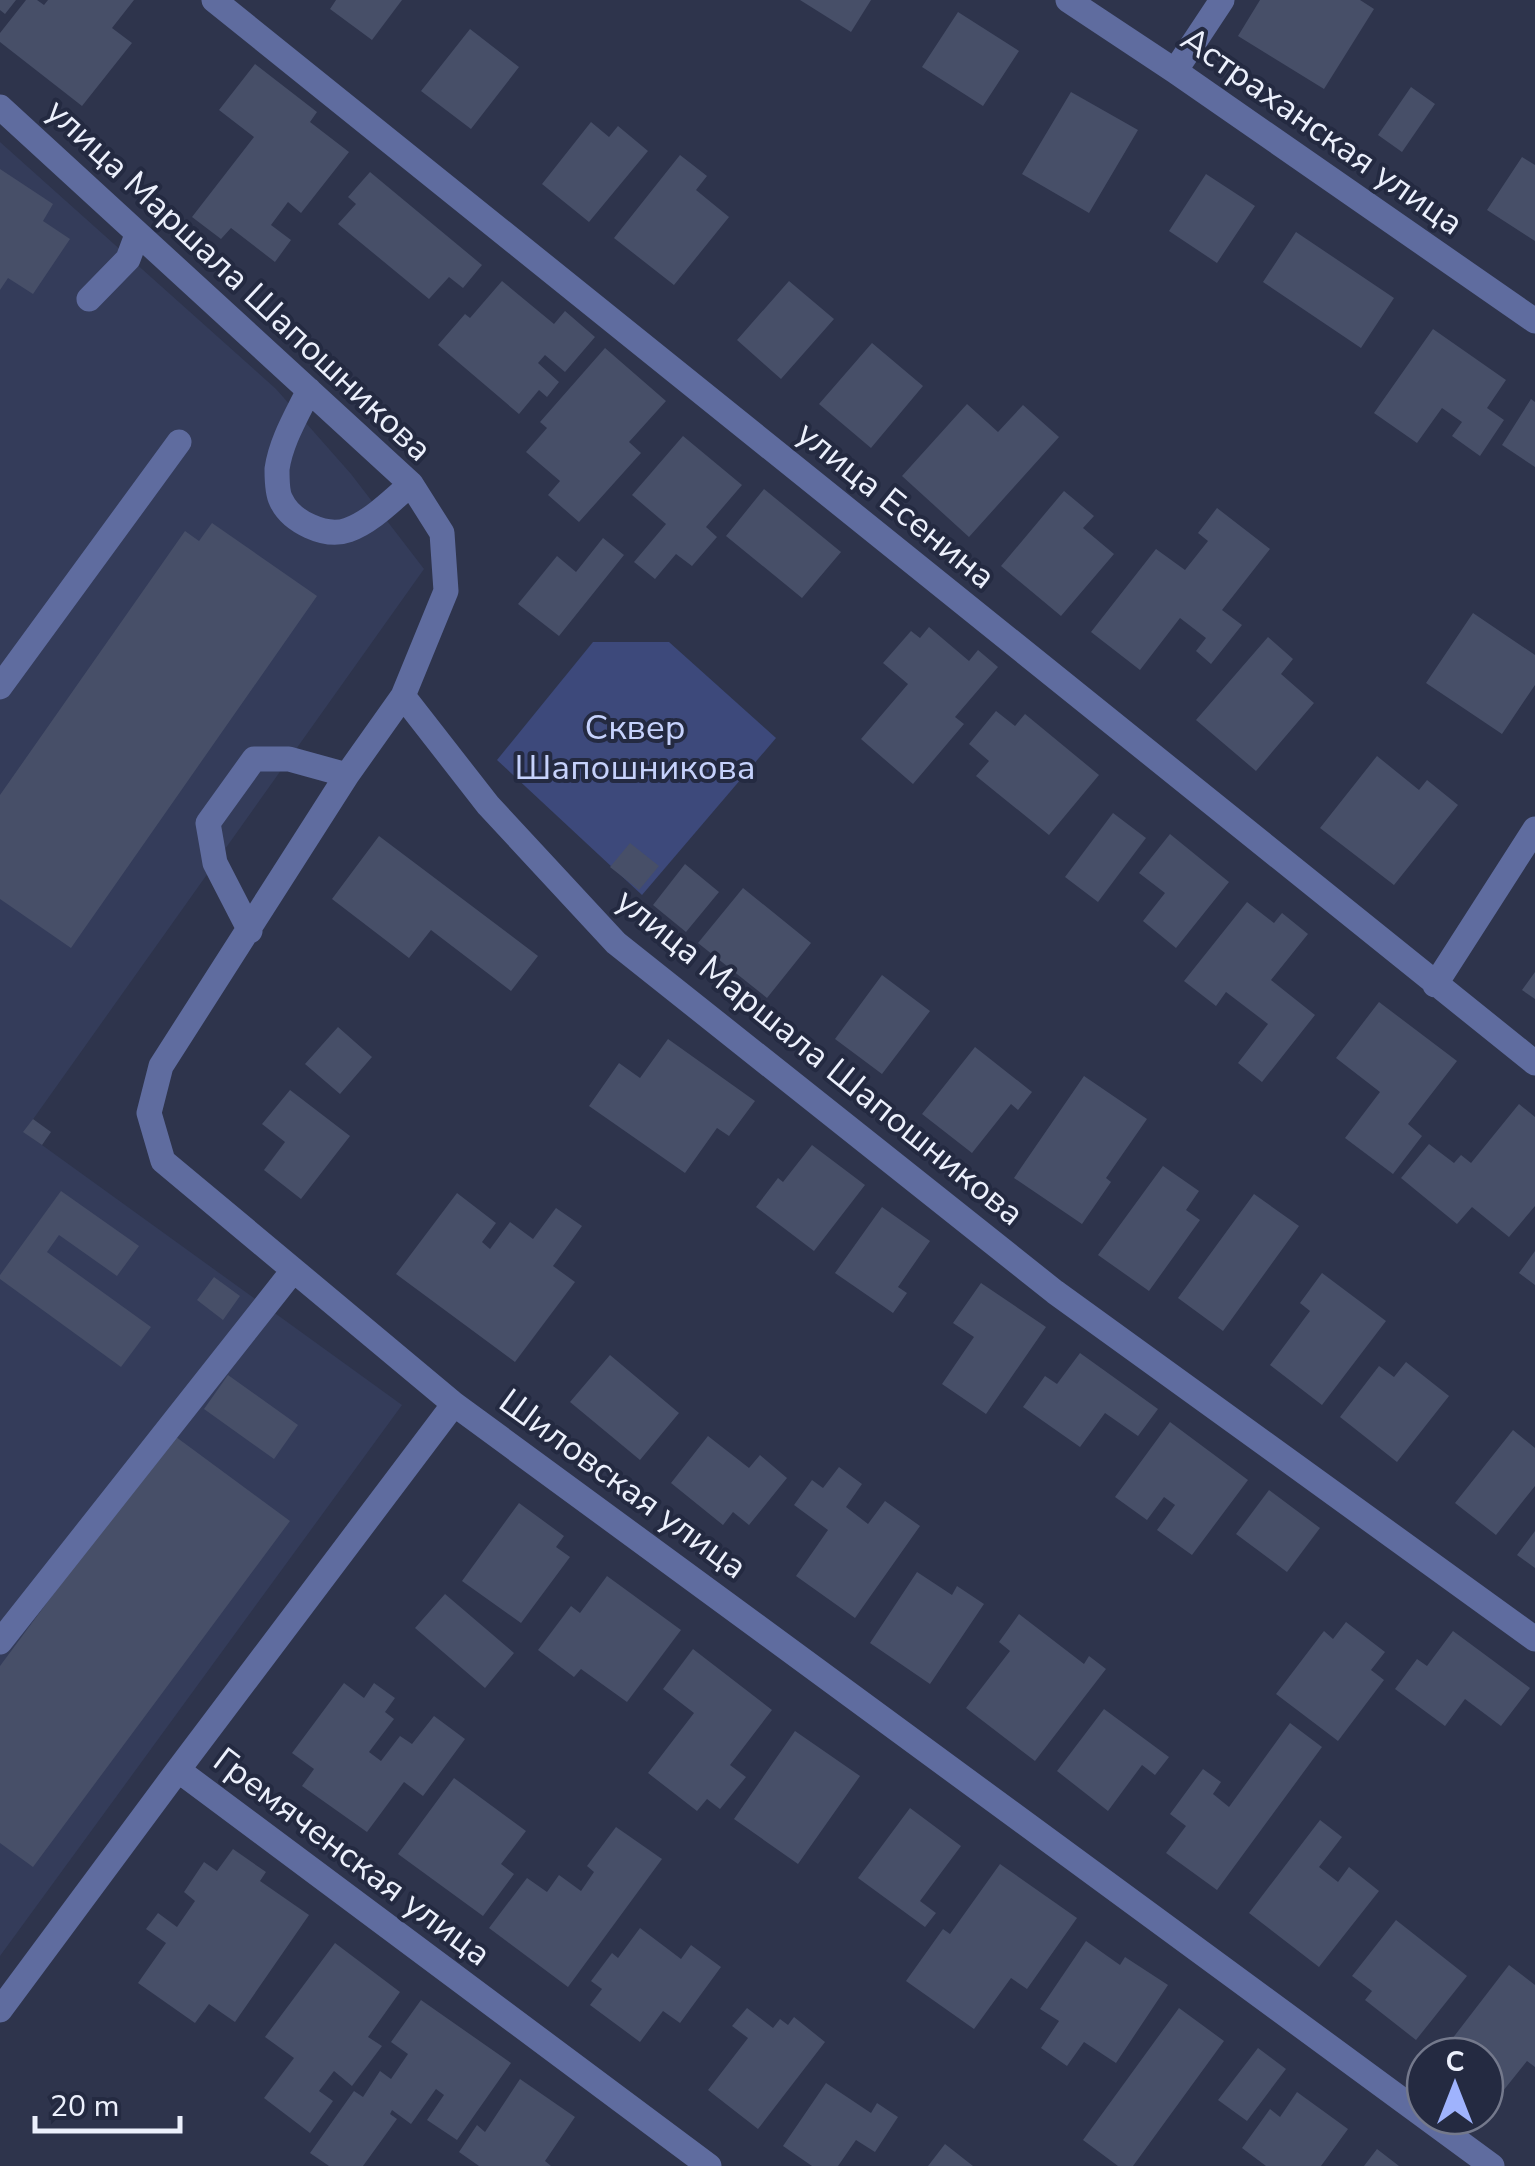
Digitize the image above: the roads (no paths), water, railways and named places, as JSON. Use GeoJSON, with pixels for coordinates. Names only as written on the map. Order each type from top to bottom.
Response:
{"type":"FeatureCollection","features":[{"type":"Feature","properties":{"kind":"street","name":"улица Есенина"},"geometry":{"type":"LineString","coordinates":[[214,0],[1535,1063]]}},
{"type":"Feature","properties":{"kind":"street","name":"Астраханская улица"},"geometry":{"type":"LineString","coordinates":[[1068,0],[1535,321]]}},
{"type":"Feature","properties":{"kind":"street"},"geometry":{"type":"LineString","coordinates":[[1175,71],[1222,0]]}},
{"type":"Feature","properties":{"kind":"street","name":"улица Маршала Шапошникова"},"geometry":{"type":"LineString","coordinates":[[0,107],[411,484],[442,532],[446,591],[404,696],[488,806],[616,944],[1054,1292],[1535,1638]]}},
{"type":"Feature","properties":{"kind":"street"},"geometry":{"type":"LineString","coordinates":[[89,299],[128,259],[136,234]]}},
{"type":"Feature","properties":{"kind":"street"},"geometry":{"type":"LineString","coordinates":[[310,390],[282,446],[277,473],[281,500],[297,519],[323,532],[345,532],[411,484]]}},
{"type":"Feature","properties":{"kind":"street"},"geometry":{"type":"LineString","coordinates":[[0,688],[179,442]]}},
{"type":"Feature","properties":{"kind":"street","name":"Шиловская улица"},"geometry":{"type":"LineString","coordinates":[[404,696],[346,775],[250,932],[161,1066],[148,1113],[163,1162],[454,1404],[1492,2166]]}},
{"type":"Feature","properties":{"kind":"street"},"geometry":{"type":"LineString","coordinates":[[250,932],[216,863],[208,823],[254,760],[289,760],[346,775]]}},
{"type":"Feature","properties":{"kind":"street"},"geometry":{"type":"LineString","coordinates":[[1435,985],[1535,829]]}},
{"type":"Feature","properties":{"kind":"street"},"geometry":{"type":"LineString","coordinates":[[0,1642],[292,1272]]}},
{"type":"Feature","properties":{"kind":"street","name":"Гремяченская улица"},"geometry":{"type":"LineString","coordinates":[[454,1404],[178,1770],[709,2166]]}},
{"type":"Feature","properties":{"kind":"street"},"geometry":{"type":"LineString","coordinates":[[0,2010],[178,1770]]}},
{"type":"Feature","properties":{"kind":"park label","name":"Сквер Шапошникова"},"geometry":{"type":"Point","coordinates":[635,747]}}]}
